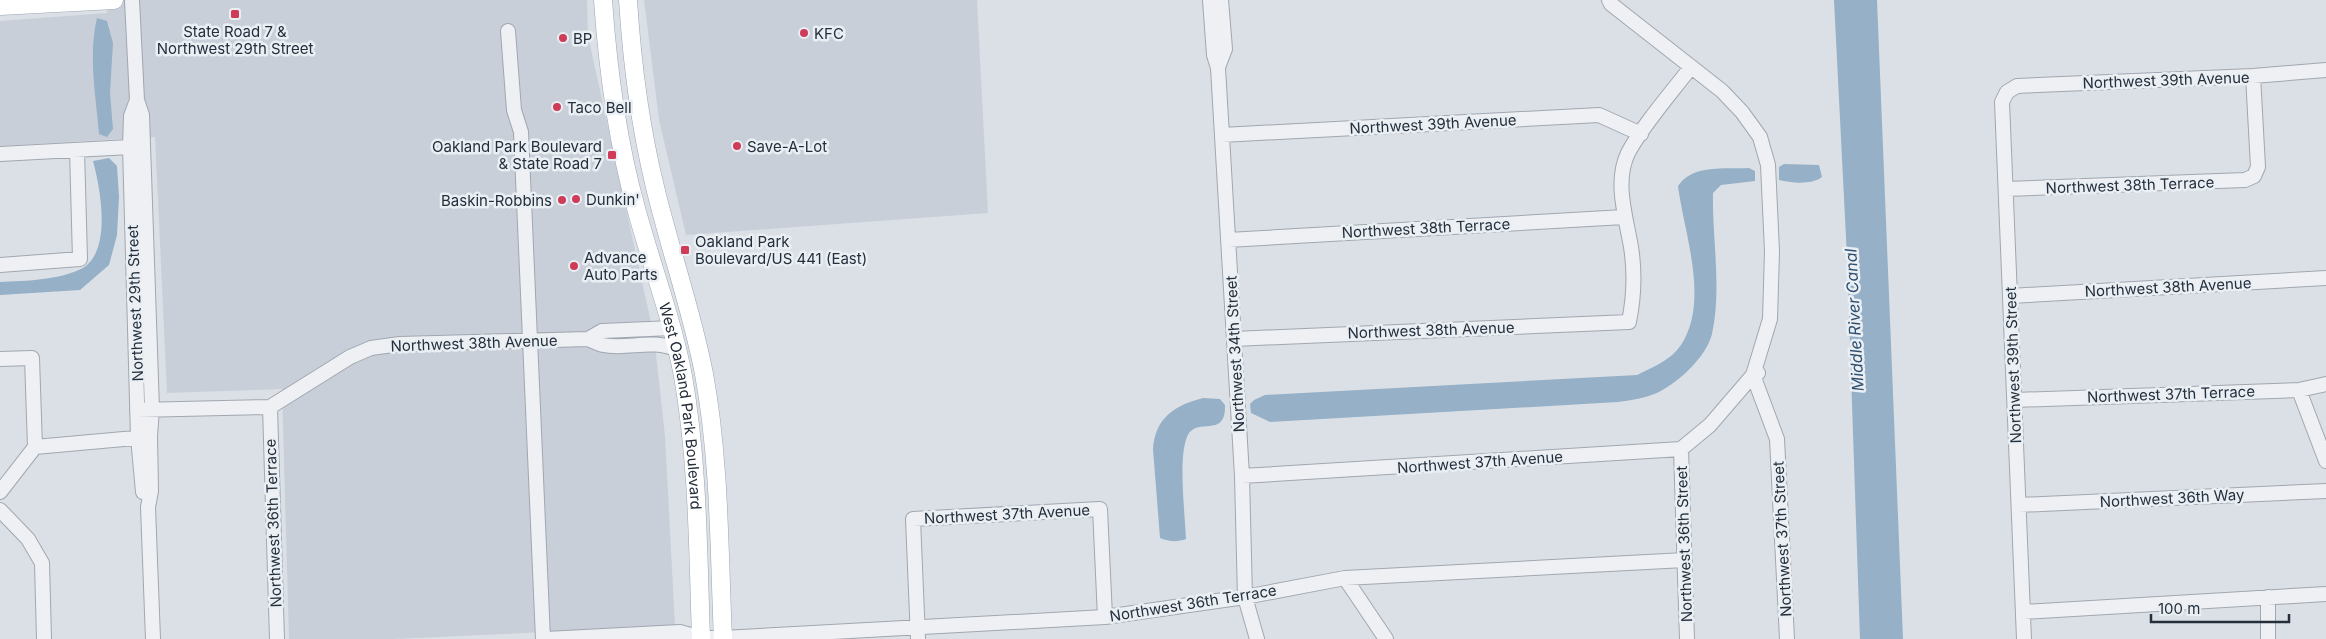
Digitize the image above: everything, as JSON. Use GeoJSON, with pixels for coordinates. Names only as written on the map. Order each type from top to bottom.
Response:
{"type":"FeatureCollection","features":[{"type":"Feature","properties":{"kind":"main road"},"geometry":{"type":"LineString","coordinates":[[0,6],[114,0]]}},
{"type":"Feature","properties":{"kind":"main road","name":"West Oakland Park Boulevard"},"geometry":{"type":"LineString","coordinates":[[603,0],[608,70],[620,144],[636,209],[672,328],[687,407],[695,479],[700,639]]}},
{"type":"Feature","properties":{"kind":"main road","name":"West Oakland Park Boulevard"},"geometry":{"type":"LineString","coordinates":[[628,0],[636,89],[653,178],[693,321],[708,399],[715,465],[723,638]]}},
{"type":"Feature","properties":{"kind":"main road"},"geometry":{"type":"LineString","coordinates":[[672,328],[699,351]]}},
{"type":"Feature","properties":{"kind":"street","name":"Northwest 29th Street"},"geometry":{"type":"LineString","coordinates":[[132,0],[137,100],[142,115],[144,152],[152,409],[144,437],[142,491],[148,507],[153,639]]}},
{"type":"Feature","properties":{"kind":"street","name":"Northwest 34th Street"},"geometry":{"type":"LineString","coordinates":[[1210,0],[1214,55],[1218,68],[1234,339],[1242,476],[1245,597],[1257,639]]}},
{"type":"Feature","properties":{"kind":"street","name":"Northwest 34th Street"},"geometry":{"type":"LineString","coordinates":[[1218,68],[1224,48],[1221,0]]}},
{"type":"Feature","properties":{"kind":"street"},"geometry":{"type":"LineString","coordinates":[[1609,0],[1611,4],[1722,90],[1742,112],[1760,137],[1768,165],[1772,251],[1770,319],[1774,332],[1773,343],[1757,373],[1710,425],[1680,449]]}},
{"type":"Feature","properties":{"kind":"street"},"geometry":{"type":"LineString","coordinates":[[508,31],[514,110],[521,132],[545,639]]}},
{"type":"Feature","properties":{"kind":"street"},"geometry":{"type":"LineString","coordinates":[[1624,217],[1621,185],[1627,154],[1691,67]]}},
{"type":"Feature","properties":{"kind":"street","name":"Northwest 39th Avenue"},"geometry":{"type":"LineString","coordinates":[[2007,92],[2017,86],[2253,76],[2326,70]]}},
{"type":"Feature","properties":{"kind":"street","name":"Northwest 38th Terrace"},"geometry":{"type":"LineString","coordinates":[[2006,190],[2245,180],[2254,176],[2258,167],[2253,76]]}},
{"type":"Feature","properties":{"kind":"street","name":"Northwest 39th Street"},"geometry":{"type":"LineString","coordinates":[[2007,92],[2002,102],[2024,639]]}},
{"type":"Feature","properties":{"kind":"street","name":"Northwest 29th Street"},"geometry":{"type":"LineString","coordinates":[[137,100],[130,116],[130,147],[137,410],[144,437]]}},
{"type":"Feature","properties":{"kind":"street","name":"Northwest 39th Avenue"},"geometry":{"type":"LineString","coordinates":[[1222,135],[1599,115],[1641,134]]}},
{"type":"Feature","properties":{"kind":"street"},"geometry":{"type":"LineString","coordinates":[[0,154],[130,147]]}},
{"type":"Feature","properties":{"kind":"street"},"geometry":{"type":"LineString","coordinates":[[0,265],[80,259],[78,150]]}},
{"type":"Feature","properties":{"kind":"street","name":"Northwest 38th Avenue"},"geometry":{"type":"LineString","coordinates":[[1234,339],[1629,322],[1635,292],[1631,248],[1624,217]]}},
{"type":"Feature","properties":{"kind":"street","name":"Northwest 38th Terrace"},"geometry":{"type":"LineString","coordinates":[[1228,240],[1624,217]]}},
{"type":"Feature","properties":{"kind":"street","name":"Northwest 38th Avenue"},"geometry":{"type":"LineString","coordinates":[[2010,296],[2326,278]]}},
{"type":"Feature","properties":{"kind":"street","name":"Northwest 38th Avenue"},"geometry":{"type":"LineString","coordinates":[[588,339],[602,331],[672,328]]}},
{"type":"Feature","properties":{"kind":"street","name":"Northwest 38th Avenue"},"geometry":{"type":"LineString","coordinates":[[270,407],[334,366],[370,348],[428,342],[588,339],[604,345],[657,344],[667,345],[677,350]]}},
{"type":"Feature","properties":{"kind":"street"},"geometry":{"type":"LineString","coordinates":[[0,359],[32,358],[35,447],[0,492]]}},
{"type":"Feature","properties":{"kind":"street","name":"Northwest 37th Street"},"geometry":{"type":"LineString","coordinates":[[1757,373],[1760,388],[1779,430],[1777,439],[1787,639]]}},
{"type":"Feature","properties":{"kind":"street","name":"Northwest 37th Terrace"},"geometry":{"type":"LineString","coordinates":[[2014,400],[2299,390],[2326,384]]}},
{"type":"Feature","properties":{"kind":"street"},"geometry":{"type":"LineString","coordinates":[[1710,425],[1718,424],[1740,401],[1760,388]]}},
{"type":"Feature","properties":{"kind":"street"},"geometry":{"type":"LineString","coordinates":[[2299,390],[2326,461]]}},
{"type":"Feature","properties":{"kind":"street"},"geometry":{"type":"LineString","coordinates":[[137,410],[270,407]]}},
{"type":"Feature","properties":{"kind":"street","name":"Northwest 36th Terrace"},"geometry":{"type":"LineString","coordinates":[[270,407],[277,639]]}},
{"type":"Feature","properties":{"kind":"street"},"geometry":{"type":"LineString","coordinates":[[35,447],[144,437]]}},
{"type":"Feature","properties":{"kind":"street","name":"Northwest 37th Avenue"},"geometry":{"type":"LineString","coordinates":[[1242,476],[1680,449]]}},
{"type":"Feature","properties":{"kind":"street","name":"Northwest 36th Street"},"geometry":{"type":"LineString","coordinates":[[1680,449],[1687,639]]}},
{"type":"Feature","properties":{"kind":"street","name":"Northwest 36th Way"},"geometry":{"type":"LineString","coordinates":[[2019,505],[2326,491]]}},
{"type":"Feature","properties":{"kind":"street","name":"Northwest 37th Avenue"},"geometry":{"type":"LineString","coordinates":[[918,633],[913,519],[1100,509],[1105,617]]}},
{"type":"Feature","properties":{"kind":"street"},"geometry":{"type":"LineString","coordinates":[[0,510],[28,539],[42,563],[44,639]]}},
{"type":"Feature","properties":{"kind":"street","name":"Northwest 36th Terrace"},"geometry":{"type":"LineString","coordinates":[[545,639],[680,632],[700,639],[918,633],[1105,617],[1245,597],[1345,578],[1685,560]]}},
{"type":"Feature","properties":{"kind":"street"},"geometry":{"type":"LineString","coordinates":[[1345,578],[1386,639]]}},
{"type":"Feature","properties":{"kind":"street"},"geometry":{"type":"LineString","coordinates":[[2023,612],[2326,594]]}},
{"type":"Feature","properties":{"kind":"street"},"geometry":{"type":"LineString","coordinates":[[2268,597],[2268,639]]}},
{"type":"Feature","properties":{"kind":"shaded area"},"geometry":{"type":"Polygon","coordinates":[[[106,0],[587,0],[588,36],[654,336],[665,436],[675,626],[394,639],[289,639],[282,389],[167,393],[155,137],[0,146],[0,21],[107,13],[106,0]]]}},
{"type":"Feature","properties":{"kind":"shaded area"},"geometry":{"type":"Polygon","coordinates":[[[644,0],[977,0],[988,213],[686,235],[659,120],[644,0]]]}},
{"type":"Feature","properties":{"kind":"water","name":"Middle River Canal"},"geometry":{"type":"Polygon","coordinates":[[[1834,0],[1877,0],[1903,639],[1860,639],[1847,257],[1834,0]]]}},
{"type":"Feature","properties":{"kind":"water"},"geometry":{"type":"Polygon","coordinates":[[[97,18],[107,21],[113,43],[110,93],[113,129],[107,137],[99,134],[95,91],[93,47],[97,18]]]}},
{"type":"Feature","properties":{"kind":"water"},"geometry":{"type":"Polygon","coordinates":[[[109,158],[117,166],[119,197],[117,235],[109,265],[80,290],[0,295],[0,282],[57,277],[79,270],[87,265],[94,256],[99,244],[102,215],[93,161],[109,158]]]}},
{"type":"Feature","properties":{"kind":"water"},"geometry":{"type":"Polygon","coordinates":[[[1784,164],[1819,165],[1822,177],[1818,180],[1807,182],[1779,180],[1779,167],[1784,164]]]}},
{"type":"Feature","properties":{"kind":"water"},"geometry":{"type":"Polygon","coordinates":[[[1720,168],[1749,168],[1755,171],[1755,181],[1721,185],[1713,193],[1716,299],[1715,317],[1709,343],[1691,368],[1675,382],[1659,392],[1634,400],[1618,402],[1270,422],[1251,413],[1250,404],[1265,395],[1637,375],[1667,359],[1677,350],[1689,327],[1694,308],[1693,267],[1678,186],[1684,179],[1701,171],[1720,168]]]}},
{"type":"Feature","properties":{"kind":"water"},"geometry":{"type":"Polygon","coordinates":[[[1203,398],[1220,399],[1225,405],[1224,416],[1221,422],[1216,425],[1197,428],[1191,431],[1187,437],[1184,446],[1182,472],[1186,539],[1167,540],[1160,538],[1153,449],[1155,438],[1162,421],[1168,414],[1175,409],[1203,398]]]}},
{"type":"Feature","properties":{"kind":"place","name":"State Road 7 & Northwest 29th Street"},"geometry":{"type":"Point","coordinates":[235,14]}},
{"type":"Feature","properties":{"kind":"place","name":"KFC"},"geometry":{"type":"Point","coordinates":[804,33]}},
{"type":"Feature","properties":{"kind":"place","name":"BP"},"geometry":{"type":"Point","coordinates":[563,38]}},
{"type":"Feature","properties":{"kind":"place","name":"Taco Bell"},"geometry":{"type":"Point","coordinates":[557,107]}},
{"type":"Feature","properties":{"kind":"place","name":"Save-A-Lot"},"geometry":{"type":"Point","coordinates":[737,146]}},
{"type":"Feature","properties":{"kind":"place","name":"Oakland Park Boulevard & State Road 7"},"geometry":{"type":"Point","coordinates":[612,155]}},
{"type":"Feature","properties":{"kind":"place","name":"Dunkin'"},"geometry":{"type":"Point","coordinates":[576,199]}},
{"type":"Feature","properties":{"kind":"place","name":"Baskin-Robbins"},"geometry":{"type":"Point","coordinates":[562,200]}},
{"type":"Feature","properties":{"kind":"place","name":"Oakland Park Boulevard/US 441 (East)"},"geometry":{"type":"Point","coordinates":[685,250]}},
{"type":"Feature","properties":{"kind":"place","name":"Advance Auto Parts"},"geometry":{"type":"Point","coordinates":[574,266]}}]}
